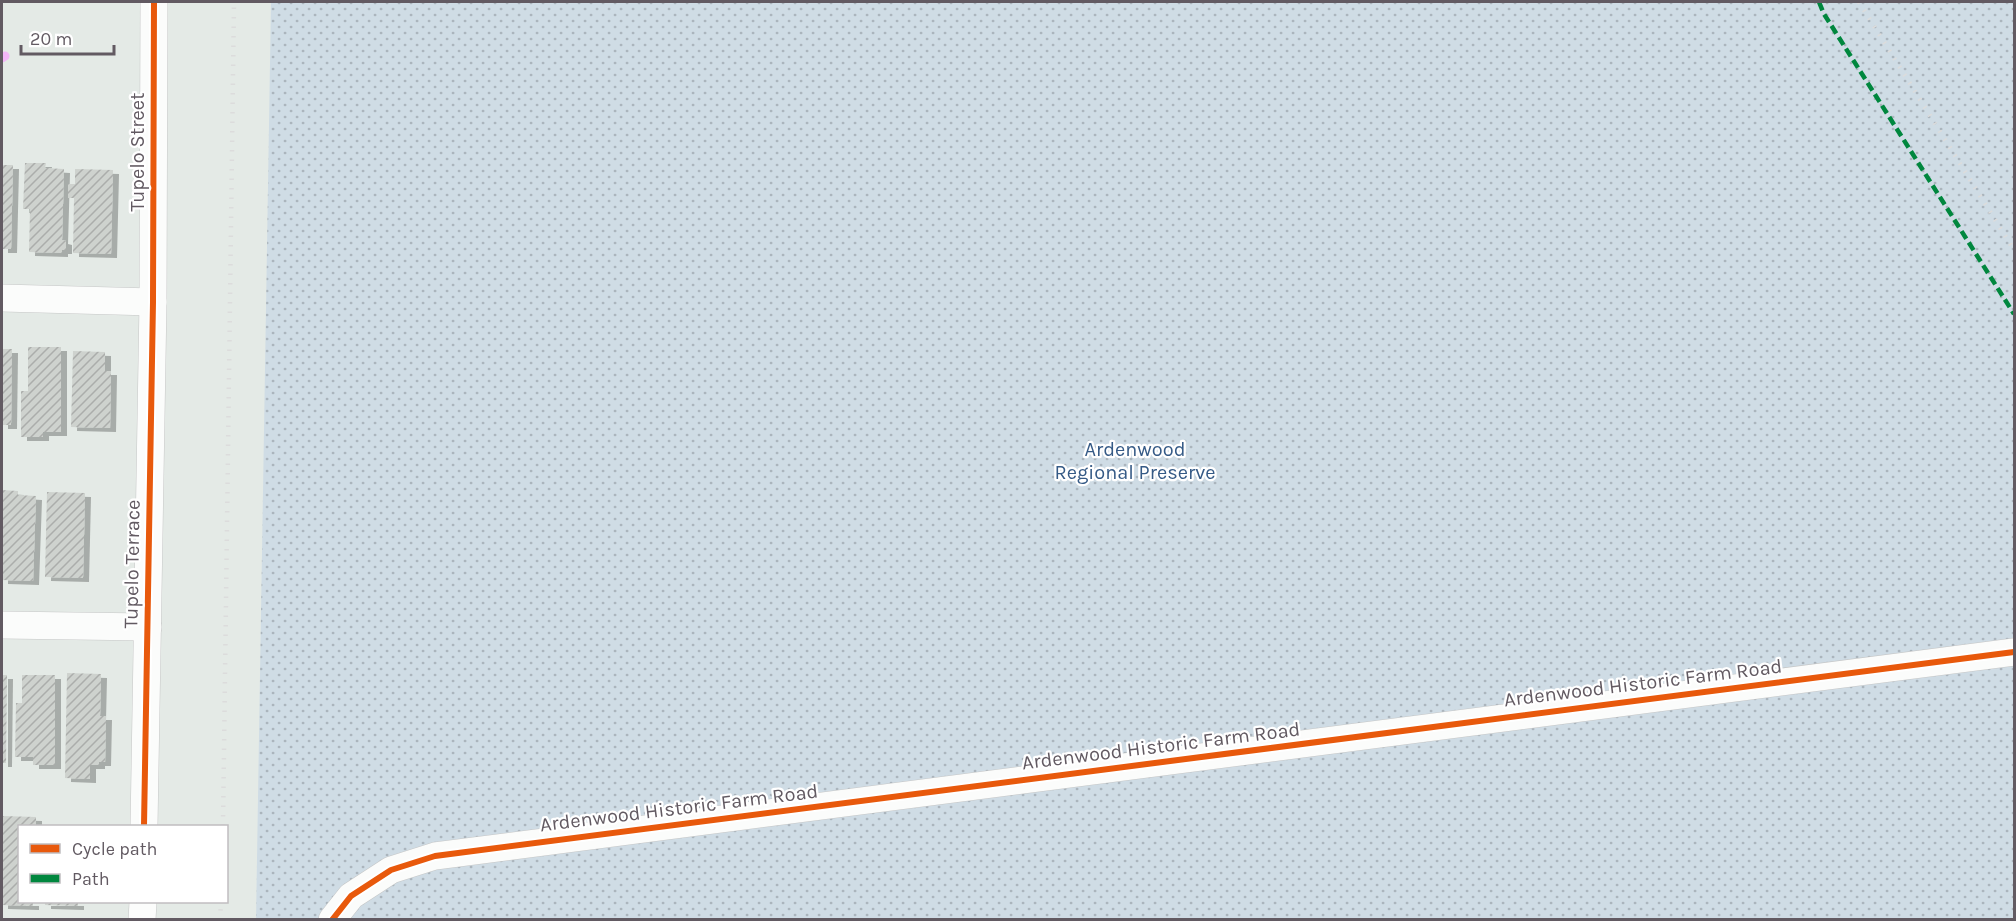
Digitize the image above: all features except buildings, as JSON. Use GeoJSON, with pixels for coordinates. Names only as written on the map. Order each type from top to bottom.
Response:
{"type":"FeatureCollection","features":[{"type":"Feature","properties":{"kind":"street","name":"Tupelo Street"},"geometry":{"type":"LineString","coordinates":[[153,302],[154,2]]}},
{"type":"Feature","properties":{"kind":"street"},"geometry":{"type":"LineString","coordinates":[[2,298],[153,302]]}},
{"type":"Feature","properties":{"kind":"street","name":"Tupelo Terrace"},"geometry":{"type":"LineString","coordinates":[[144,825],[153,302]]}},
{"type":"Feature","properties":{"kind":"street"},"geometry":{"type":"LineString","coordinates":[[2,625],[147,627]]}},
{"type":"Feature","properties":{"kind":"street","name":"Ardenwood Historic Farm Road"},"geometry":{"type":"LineString","coordinates":[[332,920],[351,896],[391,870],[435,856],[2014,652]]}},
{"type":"Feature","properties":{"kind":"street"},"geometry":{"type":"LineString","coordinates":[[142,920],[143,903]]}},
{"type":"Feature","properties":{"kind":"green space","name":"Ardenwood Regional Preserve"},"geometry":{"type":"Polygon","coordinates":[[[271,2],[2014,2],[2014,919],[256,920],[271,2]]]}},
{"type":"Feature","properties":{"kind":"railway"},"geometry":{"type":"LineString","coordinates":[[223,825],[234,2]]}},
{"type":"Feature","properties":{"kind":"railway"},"geometry":{"type":"LineString","coordinates":[[1859,2],[2014,250]]}},
{"type":"Feature","properties":{"kind":"railway"},"geometry":{"type":"LineString","coordinates":[[220,920],[221,903]]}},
{"type":"Feature","properties":{"kind":"marked path"},"geometry":{"type":"LineString","coordinates":[[1819,2],[1824,14],[2014,314]]}},
{"type":"Feature","properties":{"kind":"cycle path"},"geometry":{"type":"LineString","coordinates":[[144,825],[153,302],[154,2]]}},
{"type":"Feature","properties":{"kind":"cycle path"},"geometry":{"type":"LineString","coordinates":[[332,920],[351,896],[391,870],[435,856],[2014,652]]}}]}
